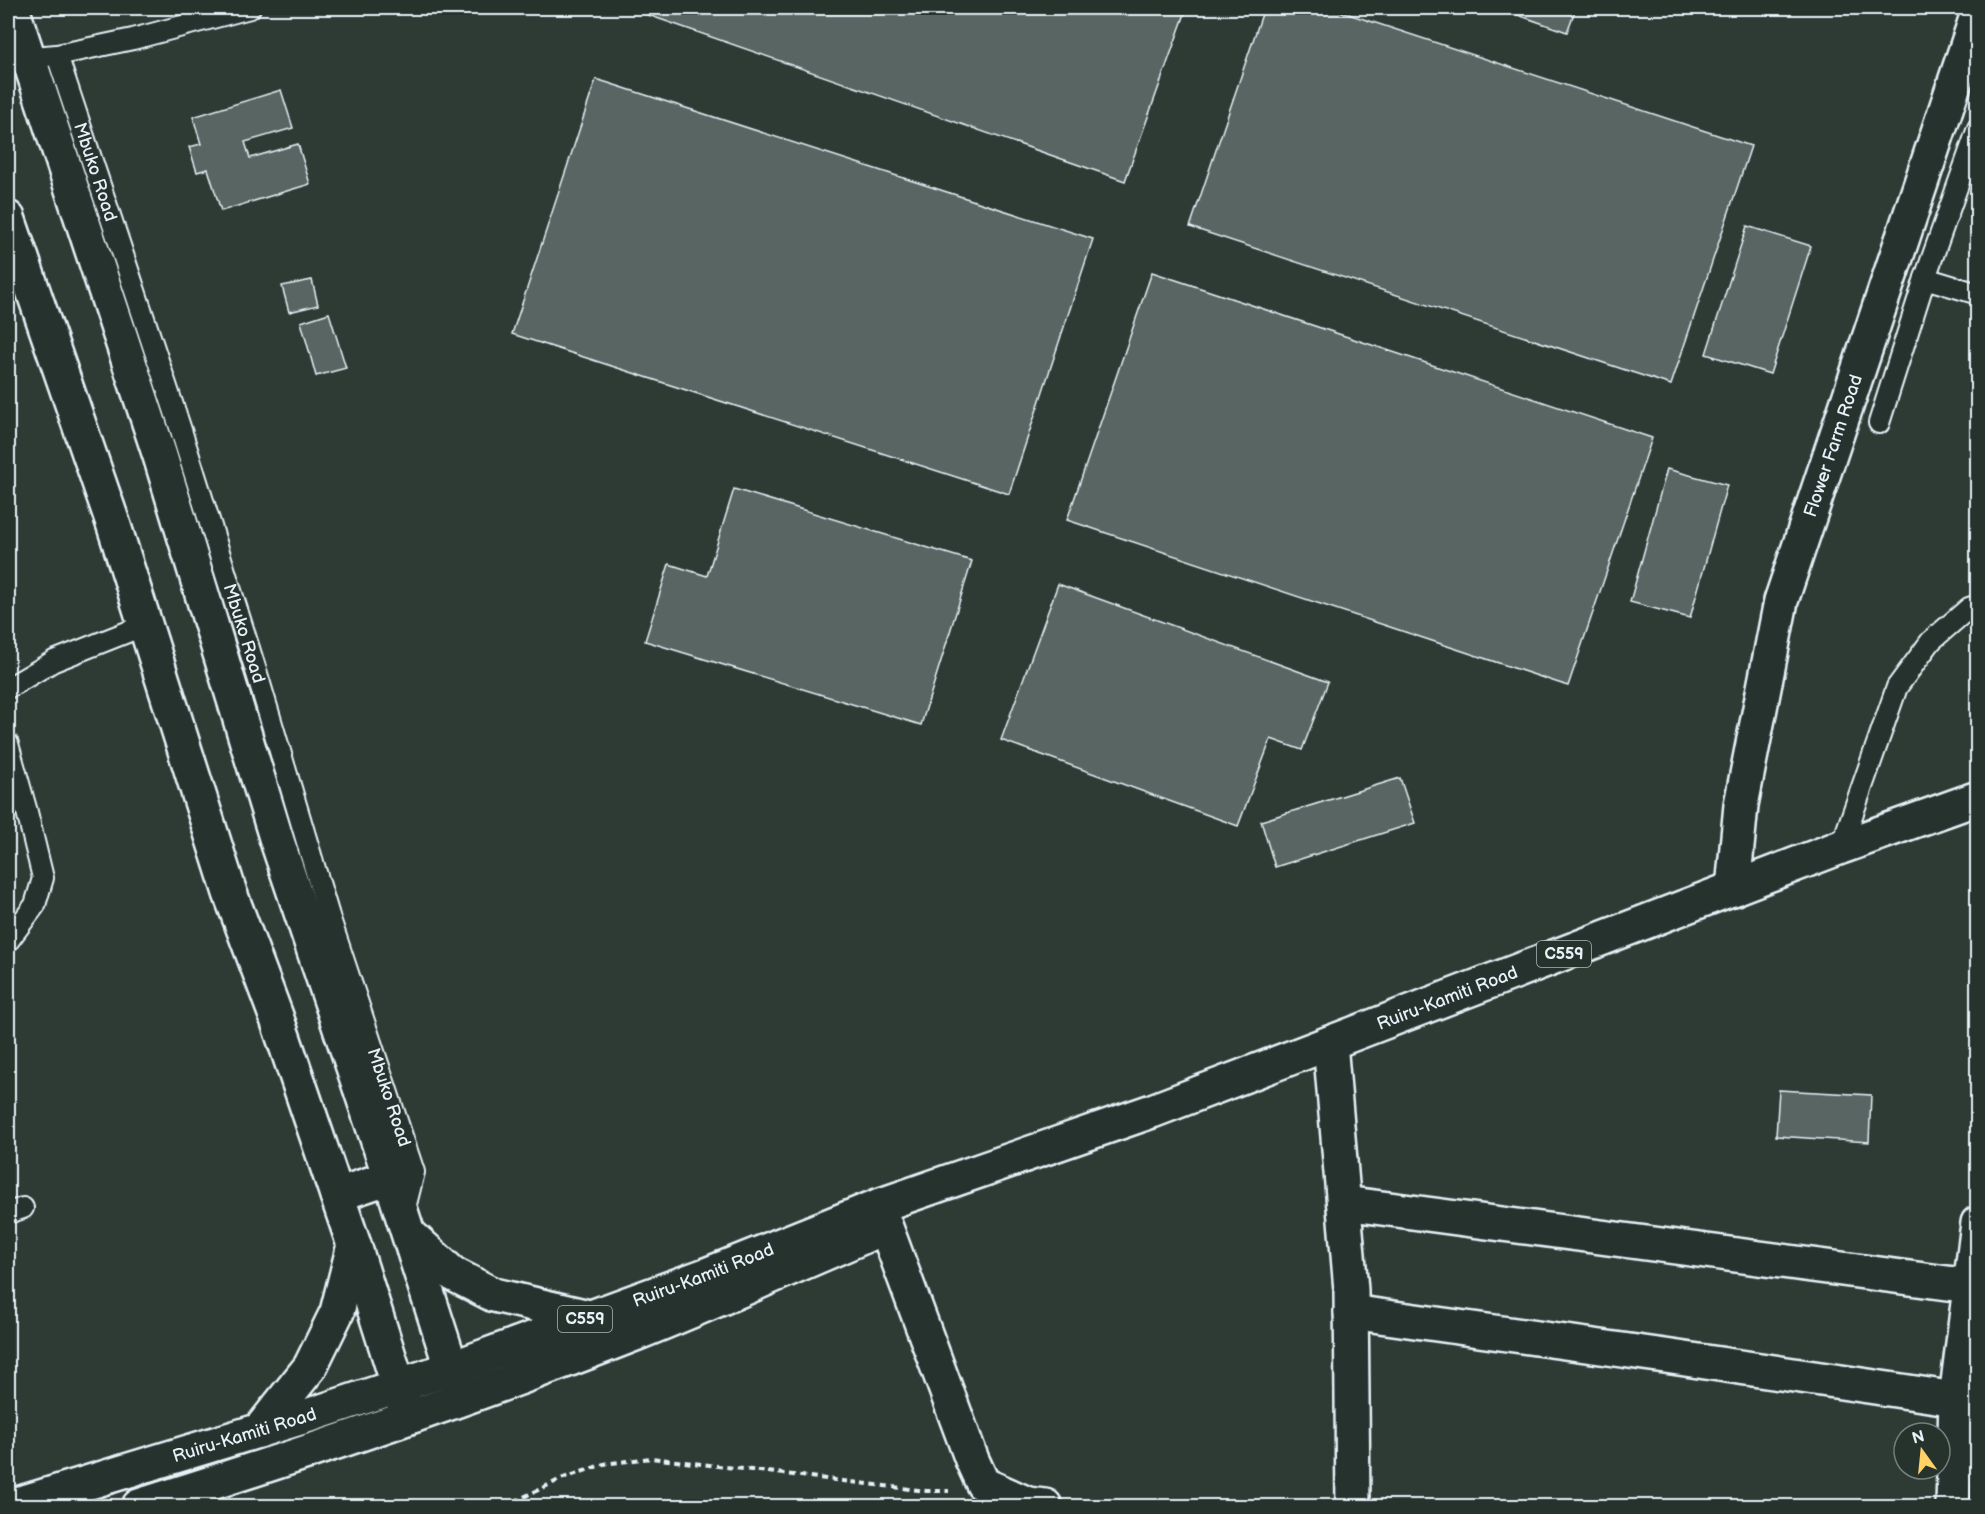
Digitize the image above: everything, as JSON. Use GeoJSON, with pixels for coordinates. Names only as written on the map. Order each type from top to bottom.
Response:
{"type":"FeatureCollection","features":[{"type":"Feature","properties":{"kind":"street"},"geometry":{"type":"LineString","coordinates":[[12,8],[43,56],[160,456],[277,842],[406,1224],[462,1400]]}},
{"type":"Feature","properties":{"kind":"street","name":"Flower Farm Road"},"geometry":{"type":"LineString","coordinates":[[1734,889],[1741,805],[1781,601],[1977,13]]}},
{"type":"Feature","properties":{"kind":"street"},"geometry":{"type":"LineString","coordinates":[[8,218],[114,526],[230,893],[276,1016],[354,1245],[404,1402]]}},
{"type":"Feature","properties":{"kind":"street","name":"Ruiru-Kamiti Road"},"geometry":{"type":"LineString","coordinates":[[139,1506],[232,1478],[404,1402],[452,1368],[706,1275],[882,1216],[1841,847],[1977,798]]}},
{"type":"Feature","properties":{"kind":"street"},"geometry":{"type":"LineString","coordinates":[[1330,1043],[1351,1312],[1353,1506]]}},
{"type":"Feature","properties":{"kind":"street"},"geometry":{"type":"LineString","coordinates":[[337,1195],[390,1177]]}},
{"type":"Feature","properties":{"kind":"street"},"geometry":{"type":"LineString","coordinates":[[1344,1203],[1970,1286]]}},
{"type":"Feature","properties":{"kind":"street"},"geometry":{"type":"LineString","coordinates":[[882,1216],[972,1460],[984,1484],[1028,1504],[1045,1506]]}},
{"type":"Feature","properties":{"kind":"street","name":"Ruiru-Kamiti Road"},"geometry":{"type":"LineString","coordinates":[[12,1506],[258,1431],[404,1402],[462,1400],[636,1333],[882,1216]]}},
{"type":"Feature","properties":{"kind":"street"},"geometry":{"type":"LineString","coordinates":[[406,1224],[453,1274],[494,1295],[589,1317]]}},
{"type":"Feature","properties":{"kind":"street"},"geometry":{"type":"LineString","coordinates":[[1953,1506],[1966,1453],[1956,1399],[1977,1225]]}},
{"type":"Feature","properties":{"kind":"street"},"geometry":{"type":"LineString","coordinates":[[258,1431],[310,1367],[337,1312],[354,1245]]}},
{"type":"Feature","properties":{"kind":"street"},"geometry":{"type":"LineString","coordinates":[[1351,1312],[1956,1399]]}},
{"type":"Feature","properties":{"kind":"lane"},"geometry":{"type":"LineString","coordinates":[[43,56],[133,39],[250,8]]}},
{"type":"Feature","properties":{"kind":"lane","name":"Mbuko Road"},"geometry":{"type":"LineString","coordinates":[[43,56],[180,427],[329,916],[414,1172],[406,1224]]}},
{"type":"Feature","properties":{"kind":"lane"},"geometry":{"type":"LineString","coordinates":[[1879,423],[1925,278],[1977,128]]}},
{"type":"Feature","properties":{"kind":"lane"},"geometry":{"type":"LineString","coordinates":[[1925,278],[1977,294]]}},
{"type":"Feature","properties":{"kind":"lane"},"geometry":{"type":"LineString","coordinates":[[1841,847],[1897,687],[1931,641],[1969,608],[1977,605]]}},
{"type":"Feature","properties":{"kind":"lane"},"geometry":{"type":"LineString","coordinates":[[8,688],[54,661],[145,625]]}},
{"type":"Feature","properties":{"kind":"lane"},"geometry":{"type":"LineString","coordinates":[[8,744],[13,784],[43,878],[35,906],[8,941]]}},
{"type":"Feature","properties":{"kind":"path"},"geometry":{"type":"LineString","coordinates":[[505,1506],[561,1479],[604,1464],[651,1458],[927,1491],[956,1491],[984,1484]]}},
{"type":"Feature","properties":{"kind":"building"},"geometry":{"type":"Polygon","coordinates":[[[628,8],[1187,8],[1125,181],[628,8]]]}},
{"type":"Feature","properties":{"kind":"building"},"geometry":{"type":"Polygon","coordinates":[[[1264,8],[1330,8],[1751,146],[1671,385],[1190,227],[1264,8]]]}},
{"type":"Feature","properties":{"kind":"building"},"geometry":{"type":"Polygon","coordinates":[[[1498,8],[1576,8],[1567,32],[1498,8]]]}},
{"type":"Feature","properties":{"kind":"building"},"geometry":{"type":"Polygon","coordinates":[[[596,79],[1093,239],[1009,494],[512,334],[596,79]]]}},
{"type":"Feature","properties":{"kind":"building"},"geometry":{"type":"Polygon","coordinates":[[[281,90],[293,128],[245,142],[250,158],[298,144],[310,184],[221,211],[208,169],[197,172],[189,147],[201,144],[193,117],[281,90]]]}},
{"type":"Feature","properties":{"kind":"building"},"geometry":{"type":"Polygon","coordinates":[[[1747,226],[1811,246],[1770,374],[1706,354],[1747,226]]]}},
{"type":"Feature","properties":{"kind":"building"},"geometry":{"type":"Polygon","coordinates":[[[1152,272],[1652,438],[1568,686],[1067,520],[1152,272]]]}},
{"type":"Feature","properties":{"kind":"building"},"geometry":{"type":"Polygon","coordinates":[[[312,280],[318,305],[289,312],[282,286],[312,280]]]}},
{"type":"Feature","properties":{"kind":"building"},"geometry":{"type":"Polygon","coordinates":[[[329,313],[346,368],[316,376],[301,322],[329,313]]]}},
{"type":"Feature","properties":{"kind":"building"},"geometry":{"type":"Polygon","coordinates":[[[1667,469],[1727,485],[1690,618],[1630,602],[1667,469]]]}},
{"type":"Feature","properties":{"kind":"building"},"geometry":{"type":"Polygon","coordinates":[[[734,489],[972,561],[921,725],[645,641],[669,564],[707,576],[734,489]]]}},
{"type":"Feature","properties":{"kind":"building"},"geometry":{"type":"Polygon","coordinates":[[[1058,584],[1328,682],[1302,750],[1271,739],[1238,826],[1001,740],[1058,584]]]}},
{"type":"Feature","properties":{"kind":"building"},"geometry":{"type":"Polygon","coordinates":[[[1400,778],[1415,823],[1275,867],[1261,821],[1400,778]]]}},
{"type":"Feature","properties":{"kind":"building"},"geometry":{"type":"Polygon","coordinates":[[[1779,1090],[1871,1095],[1869,1142],[1776,1136],[1779,1090]]]}}]}
